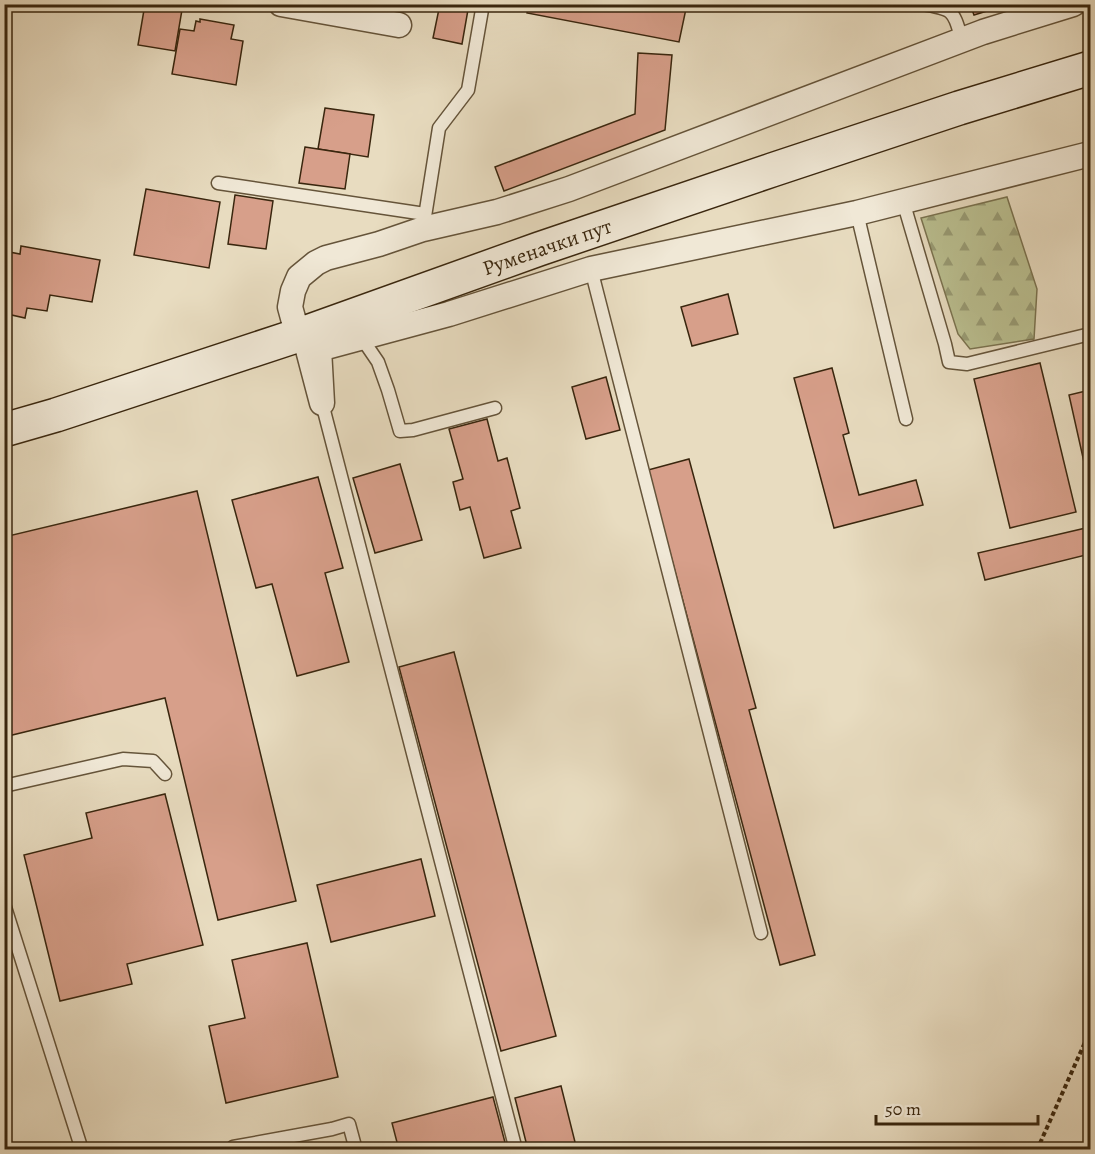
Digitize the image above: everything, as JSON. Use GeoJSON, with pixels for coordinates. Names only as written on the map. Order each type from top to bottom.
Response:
{"type":"FeatureCollection","features":[{"type":"Feature","properties":{"kind":"main road","name":"Руменачки пут"},"geometry":{"type":"LineString","coordinates":[[4,430],[299,335],[539,249],[959,108],[1090,68]]}},
{"type":"Feature","properties":{"kind":"street"},"geometry":{"type":"LineString","coordinates":[[282,4],[399,25]]}},
{"type":"Feature","properties":{"kind":"street"},"geometry":{"type":"LineString","coordinates":[[322,403],[307,346],[299,335],[293,318],[291,299],[299,277],[307,269],[326,258],[379,244],[424,222],[497,212],[569,189],[983,32],[1073,4]]}},
{"type":"Feature","properties":{"kind":"street"},"geometry":{"type":"LineString","coordinates":[[322,403],[319,349],[449,314],[591,269],[857,213],[1090,154]]}},
{"type":"Feature","properties":{"kind":"lane"},"geometry":{"type":"LineString","coordinates":[[218,183],[424,222],[439,128],[468,90],[483,4]]}},
{"type":"Feature","properties":{"kind":"lane"},"geometry":{"type":"LineString","coordinates":[[922,4],[950,11],[956,18],[962,40]]}},
{"type":"Feature","properties":{"kind":"lane"},"geometry":{"type":"LineString","coordinates":[[903,201],[949,362],[967,364],[1090,334]]}},
{"type":"Feature","properties":{"kind":"lane"},"geometry":{"type":"LineString","coordinates":[[857,213],[906,419]]}},
{"type":"Feature","properties":{"kind":"lane"},"geometry":{"type":"LineString","coordinates":[[591,269],[761,933]]}},
{"type":"Feature","properties":{"kind":"lane"},"geometry":{"type":"LineString","coordinates":[[361,337],[378,362],[400,431],[413,430],[495,408]]}},
{"type":"Feature","properties":{"kind":"lane"},"geometry":{"type":"LineString","coordinates":[[322,403],[516,1149]]}},
{"type":"Feature","properties":{"kind":"lane"},"geometry":{"type":"LineString","coordinates":[[4,786],[123,759],[153,761],[165,774]]}},
{"type":"Feature","properties":{"kind":"lane"},"geometry":{"type":"LineString","coordinates":[[4,904],[82,1149]]}},
{"type":"Feature","properties":{"kind":"lane"},"geometry":{"type":"LineString","coordinates":[[233,1149],[233,1147],[332,1130],[349,1124],[356,1149]]}},
{"type":"Feature","properties":{"kind":"path"},"geometry":{"type":"LineString","coordinates":[[1037,1149],[1090,1031]]}},
{"type":"Feature","properties":{"kind":"green space"},"geometry":{"type":"Polygon","coordinates":[[[1007,197],[1037,289],[1034,339],[970,349],[958,334],[921,218],[1007,197]]]}},
{"type":"Feature","properties":{"kind":"building"},"geometry":{"type":"Polygon","coordinates":[[[145,4],[183,4],[175,51],[138,45],[145,4]]]}},
{"type":"Feature","properties":{"kind":"building"},"geometry":{"type":"Polygon","coordinates":[[[440,4],[469,4],[462,44],[433,38],[440,4]]]}},
{"type":"Feature","properties":{"kind":"building"},"geometry":{"type":"Polygon","coordinates":[[[529,4],[687,4],[679,42],[527,13],[529,4]]]}},
{"type":"Feature","properties":{"kind":"building"},"geometry":{"type":"Polygon","coordinates":[[[970,4],[1002,4],[1003,6],[974,15],[970,4]]]}},
{"type":"Feature","properties":{"kind":"building"},"geometry":{"type":"Polygon","coordinates":[[[200,19],[234,25],[231,39],[243,41],[236,85],[172,74],[180,29],[194,31],[196,21],[200,22],[200,19]]]}},
{"type":"Feature","properties":{"kind":"building"},"geometry":{"type":"Polygon","coordinates":[[[638,53],[672,55],[665,130],[504,191],[495,167],[635,114],[638,53]]]}},
{"type":"Feature","properties":{"kind":"building"},"geometry":{"type":"Polygon","coordinates":[[[325,108],[374,115],[368,157],[318,149],[325,108]]]}},
{"type":"Feature","properties":{"kind":"building"},"geometry":{"type":"Polygon","coordinates":[[[305,147],[350,154],[345,189],[299,183],[305,147]]]}},
{"type":"Feature","properties":{"kind":"building"},"geometry":{"type":"Polygon","coordinates":[[[146,189],[220,202],[209,268],[134,255],[146,189]]]}},
{"type":"Feature","properties":{"kind":"building"},"geometry":{"type":"Polygon","coordinates":[[[235,195],[273,201],[266,249],[228,244],[235,195]]]}},
{"type":"Feature","properties":{"kind":"building"},"geometry":{"type":"Polygon","coordinates":[[[21,246],[100,260],[92,302],[50,295],[47,311],[27,308],[25,318],[7,314],[4,320],[4,251],[20,254],[21,246]]]}},
{"type":"Feature","properties":{"kind":"building"},"geometry":{"type":"Polygon","coordinates":[[[728,294],[738,334],[692,346],[681,307],[728,294]]]}},
{"type":"Feature","properties":{"kind":"building"},"geometry":{"type":"Polygon","coordinates":[[[1040,363],[1076,512],[1010,528],[974,379],[1040,363]]]}},
{"type":"Feature","properties":{"kind":"building"},"geometry":{"type":"Polygon","coordinates":[[[832,368],[849,433],[843,435],[859,495],[916,480],[923,505],[834,528],[794,378],[832,368]]]}},
{"type":"Feature","properties":{"kind":"building"},"geometry":{"type":"Polygon","coordinates":[[[606,377],[620,430],[586,439],[572,387],[606,377]]]}},
{"type":"Feature","properties":{"kind":"building"},"geometry":{"type":"Polygon","coordinates":[[[1090,390],[1090,489],[1069,395],[1090,390]]]}},
{"type":"Feature","properties":{"kind":"building"},"geometry":{"type":"Polygon","coordinates":[[[487,419],[498,461],[507,458],[520,508],[511,511],[521,548],[484,558],[470,507],[460,510],[453,482],[463,479],[449,429],[487,419]]]}},
{"type":"Feature","properties":{"kind":"building"},"geometry":{"type":"Polygon","coordinates":[[[689,459],[756,708],[749,710],[815,955],[780,965],[648,470],[689,459]]]}},
{"type":"Feature","properties":{"kind":"building"},"geometry":{"type":"Polygon","coordinates":[[[400,464],[422,540],[375,553],[353,478],[400,464]]]}},
{"type":"Feature","properties":{"kind":"building"},"geometry":{"type":"Polygon","coordinates":[[[318,477],[343,568],[325,573],[349,662],[297,676],[272,584],[256,588],[232,500],[318,477]]]}},
{"type":"Feature","properties":{"kind":"building"},"geometry":{"type":"Polygon","coordinates":[[[197,491],[296,901],[218,920],[165,698],[4,737],[4,537],[197,491]]]}},
{"type":"Feature","properties":{"kind":"building"},"geometry":{"type":"Polygon","coordinates":[[[1090,527],[1090,554],[985,580],[978,553],[1090,527]]]}},
{"type":"Feature","properties":{"kind":"building"},"geometry":{"type":"Polygon","coordinates":[[[454,652],[556,1036],[501,1051],[399,667],[454,652]]]}},
{"type":"Feature","properties":{"kind":"building"},"geometry":{"type":"Polygon","coordinates":[[[165,794],[203,945],[127,964],[132,984],[60,1001],[24,855],[92,838],[86,813],[165,794]]]}},
{"type":"Feature","properties":{"kind":"building"},"geometry":{"type":"Polygon","coordinates":[[[421,859],[435,916],[331,942],[317,885],[421,859]]]}},
{"type":"Feature","properties":{"kind":"building"},"geometry":{"type":"Polygon","coordinates":[[[307,943],[338,1077],[226,1103],[209,1026],[245,1018],[232,960],[307,943]]]}},
{"type":"Feature","properties":{"kind":"building"},"geometry":{"type":"Polygon","coordinates":[[[561,1086],[577,1150],[528,1150],[515,1098],[561,1086]]]}},
{"type":"Feature","properties":{"kind":"building"},"geometry":{"type":"Polygon","coordinates":[[[493,1097],[507,1150],[399,1150],[392,1123],[493,1097]]]}}]}
